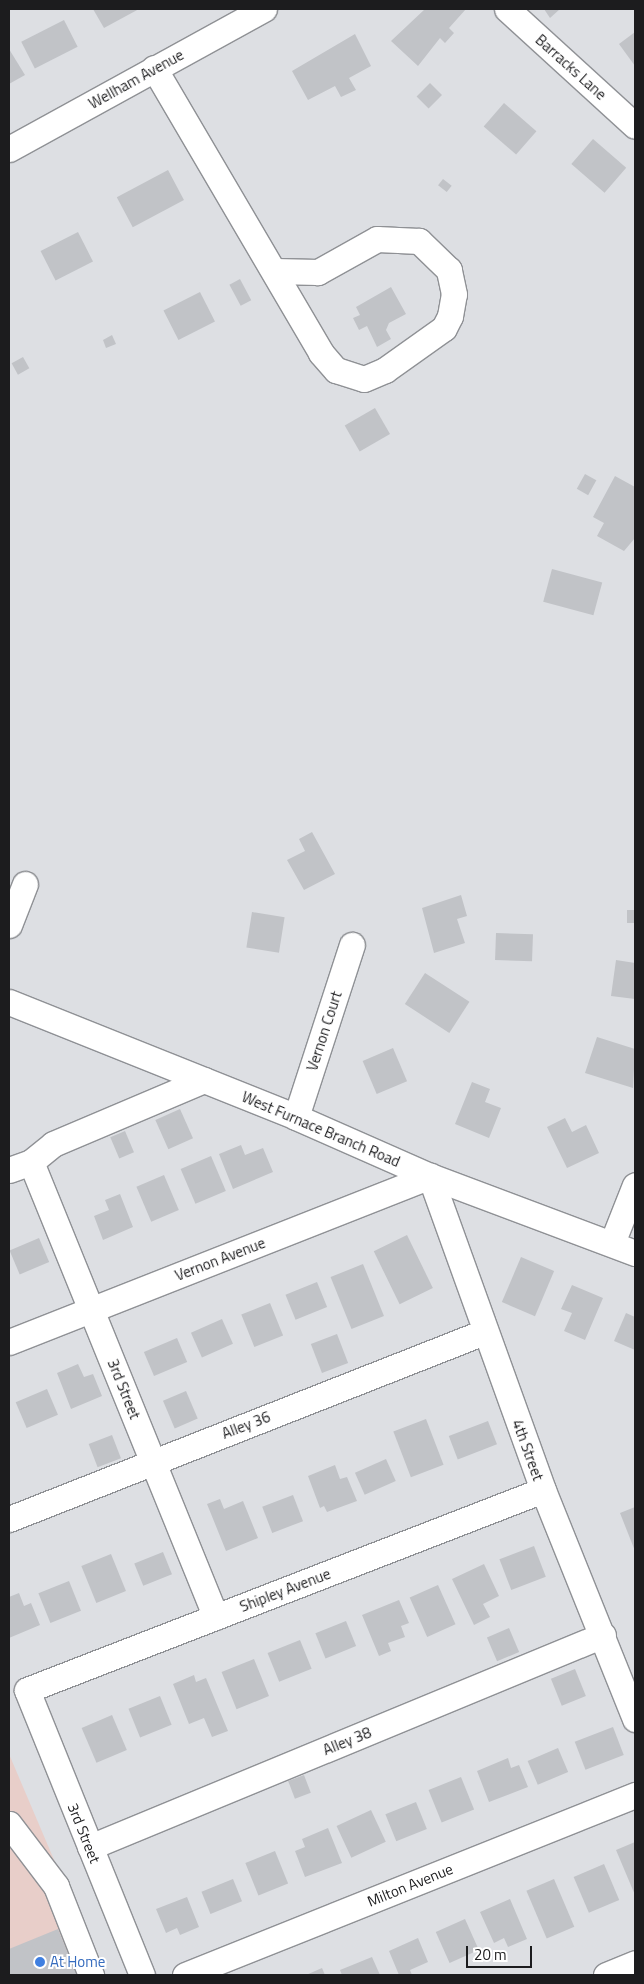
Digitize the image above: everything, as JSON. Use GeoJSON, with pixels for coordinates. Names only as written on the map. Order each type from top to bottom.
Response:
{"type":"FeatureCollection","features":[{"type":"Feature","properties":{"kind":"street","name":"Wellham Avenue"},"geometry":{"type":"LineString","coordinates":[[9,149],[264,9]]}},
{"type":"Feature","properties":{"kind":"street","name":"Barracks Lane"},"geometry":{"type":"LineString","coordinates":[[507,9],[635,126]]}},
{"type":"Feature","properties":{"kind":"street"},"geometry":{"type":"LineString","coordinates":[[154,68],[275,271],[321,353],[336,370],[349,376],[364,379],[385,370],[444,328],[450,316],[454,294],[449,270],[419,241],[377,239],[318,272],[275,271]]}},
{"type":"Feature","properties":{"kind":"street"},"geometry":{"type":"LineString","coordinates":[[9,925],[25,884]]}},
{"type":"Feature","properties":{"kind":"street","name":"Vernon Court"},"geometry":{"type":"LineString","coordinates":[[296,1117],[352,945]]}},
{"type":"Feature","properties":{"kind":"street","name":"West Furnace Branch Road"},"geometry":{"type":"LineString","coordinates":[[9,1002],[296,1117],[430,1176],[635,1253]]}},
{"type":"Feature","properties":{"kind":"street"},"geometry":{"type":"LineString","coordinates":[[20,1166],[53,1144],[204,1080]]}},
{"type":"Feature","properties":{"kind":"street","name":"3rd Street"},"geometry":{"type":"LineString","coordinates":[[20,1166],[91,1309],[216,1617]]}},
{"type":"Feature","properties":{"kind":"street","name":"Vernon Avenue"},"geometry":{"type":"LineString","coordinates":[[9,1342],[430,1176]]}},
{"type":"Feature","properties":{"kind":"street","name":"4th Street"},"geometry":{"type":"LineString","coordinates":[[430,1176],[484,1332],[543,1490],[603,1635],[635,1719]]}},
{"type":"Feature","properties":{"kind":"street"},"geometry":{"type":"LineString","coordinates":[[612,1243],[635,1185]]}},
{"type":"Feature","properties":{"kind":"street","name":"Alley 36"},"geometry":{"type":"LineString","coordinates":[[9,1520],[484,1332]]}},
{"type":"Feature","properties":{"kind":"street","name":"Shipley Avenue"},"geometry":{"type":"LineString","coordinates":[[27,1690],[543,1490]]}},
{"type":"Feature","properties":{"kind":"street","name":"Alley 38"},"geometry":{"type":"LineString","coordinates":[[90,1847],[603,1635]]}},
{"type":"Feature","properties":{"kind":"street","name":"3rd Street"},"geometry":{"type":"LineString","coordinates":[[27,1690],[142,1975]]}},
{"type":"Feature","properties":{"kind":"street","name":"Milton Avenue"},"geometry":{"type":"LineString","coordinates":[[185,1975],[635,1795]]}},
{"type":"Feature","properties":{"kind":"street"},"geometry":{"type":"LineString","coordinates":[[9,1824],[56,1886],[92,1975]]}},
{"type":"Feature","properties":{"kind":"street"},"geometry":{"type":"LineString","coordinates":[[606,1975],[635,1964]]}},
{"type":"Feature","properties":{"kind":"shaded area"},"geometry":{"type":"Polygon","coordinates":[[[9,1754],[103,1975],[9,1975],[9,1754]]]}},
{"type":"Feature","properties":{"kind":"building"},"geometry":{"type":"Polygon","coordinates":[[[93,9],[139,9],[104,28],[93,9]]]}},
{"type":"Feature","properties":{"kind":"building"},"geometry":{"type":"Polygon","coordinates":[[[425,9],[466,9],[449,28],[454,33],[445,43],[440,38],[418,66],[391,41],[425,9]]]}},
{"type":"Feature","properties":{"kind":"building"},"geometry":{"type":"Polygon","coordinates":[[[544,9],[560,9],[550,18],[544,9]]]}},
{"type":"Feature","properties":{"kind":"building"},"geometry":{"type":"Polygon","coordinates":[[[64,20],[78,47],[35,69],[21,42],[64,20]]]}},
{"type":"Feature","properties":{"kind":"building"},"geometry":{"type":"Polygon","coordinates":[[[635,32],[635,66],[619,44],[635,32]]]}},
{"type":"Feature","properties":{"kind":"building"},"geometry":{"type":"Polygon","coordinates":[[[355,34],[371,66],[349,78],[356,90],[341,97],[335,86],[308,100],[292,71],[355,34]]]}},
{"type":"Feature","properties":{"kind":"building"},"geometry":{"type":"Polygon","coordinates":[[[9,49],[25,75],[9,84],[9,49]]]}},
{"type":"Feature","properties":{"kind":"building"},"geometry":{"type":"Polygon","coordinates":[[[430,83],[442,95],[429,108],[417,96],[430,83]]]}},
{"type":"Feature","properties":{"kind":"building"},"geometry":{"type":"Polygon","coordinates":[[[504,103],[536,131],[516,155],[484,126],[504,103]]]}},
{"type":"Feature","properties":{"kind":"building"},"geometry":{"type":"Polygon","coordinates":[[[593,139],[626,168],[605,193],[571,164],[593,139]]]}},
{"type":"Feature","properties":{"kind":"building"},"geometry":{"type":"Polygon","coordinates":[[[168,170],[184,200],[133,227],[117,197],[168,170]]]}},
{"type":"Feature","properties":{"kind":"building"},"geometry":{"type":"Polygon","coordinates":[[[443,179],[452,186],[447,192],[438,185],[443,179]]]}},
{"type":"Feature","properties":{"kind":"building"},"geometry":{"type":"Polygon","coordinates":[[[78,232],[93,261],[56,280],[41,251],[78,232]]]}},
{"type":"Feature","properties":{"kind":"building"},"geometry":{"type":"Polygon","coordinates":[[[240,279],[251,300],[241,306],[229,285],[240,279]]]}},
{"type":"Feature","properties":{"kind":"building"},"geometry":{"type":"Polygon","coordinates":[[[391,287],[406,314],[389,323],[386,330],[391,339],[377,347],[367,326],[359,330],[353,318],[360,315],[356,307],[391,287]]]}},
{"type":"Feature","properties":{"kind":"building"},"geometry":{"type":"Polygon","coordinates":[[[200,292],[215,321],[178,340],[163,311],[200,292]]]}},
{"type":"Feature","properties":{"kind":"building"},"geometry":{"type":"Polygon","coordinates":[[[112,335],[116,344],[106,348],[103,340],[112,335]]]}},
{"type":"Feature","properties":{"kind":"building"},"geometry":{"type":"Polygon","coordinates":[[[23,357],[29,368],[18,375],[12,363],[23,357]]]}},
{"type":"Feature","properties":{"kind":"building"},"geometry":{"type":"Polygon","coordinates":[[[375,408],[390,434],[360,451],[345,426],[375,408]]]}},
{"type":"Feature","properties":{"kind":"building"},"geometry":{"type":"Polygon","coordinates":[[[585,474],[596,480],[588,495],[577,489],[585,474]]]}},
{"type":"Feature","properties":{"kind":"building"},"geometry":{"type":"Polygon","coordinates":[[[615,476],[635,487],[635,538],[624,551],[597,536],[604,523],[593,517],[615,476]]]}},
{"type":"Feature","properties":{"kind":"building"},"geometry":{"type":"Polygon","coordinates":[[[552,569],[602,582],[593,615],[543,602],[552,569]]]}},
{"type":"Feature","properties":{"kind":"building"},"geometry":{"type":"Polygon","coordinates":[[[312,832],[335,874],[304,890],[287,860],[305,851],[299,839],[312,832]]]}},
{"type":"Feature","properties":{"kind":"building"},"geometry":{"type":"Polygon","coordinates":[[[461,895],[467,916],[457,919],[465,943],[434,953],[422,908],[461,895]]]}},
{"type":"Feature","properties":{"kind":"building"},"geometry":{"type":"Polygon","coordinates":[[[627,910],[635,910],[635,923],[627,923],[627,910]]]}},
{"type":"Feature","properties":{"kind":"building"},"geometry":{"type":"Polygon","coordinates":[[[252,912],[285,917],[279,953],[246,948],[252,912]]]}},
{"type":"Feature","properties":{"kind":"building"},"geometry":{"type":"Polygon","coordinates":[[[496,933],[533,934],[532,961],[495,960],[496,933]]]}},
{"type":"Feature","properties":{"kind":"building"},"geometry":{"type":"Polygon","coordinates":[[[616,960],[635,963],[635,999],[611,996],[616,960]]]}},
{"type":"Feature","properties":{"kind":"building"},"geometry":{"type":"Polygon","coordinates":[[[425,973],[469,1002],[449,1033],[405,1004],[425,973]]]}},
{"type":"Feature","properties":{"kind":"building"},"geometry":{"type":"Polygon","coordinates":[[[597,1037],[635,1049],[633,1088],[585,1073],[597,1037]]]}},
{"type":"Feature","properties":{"kind":"building"},"geometry":{"type":"Polygon","coordinates":[[[393,1048],[407,1081],[377,1094],[363,1061],[393,1048]]]}},
{"type":"Feature","properties":{"kind":"building"},"geometry":{"type":"Polygon","coordinates":[[[472,1082],[490,1089],[485,1102],[501,1108],[489,1138],[455,1124],[472,1082]]]}},
{"type":"Feature","properties":{"kind":"building"},"geometry":{"type":"Polygon","coordinates":[[[180,1109],[193,1138],[168,1149],[155,1120],[180,1109]]]}},
{"type":"Feature","properties":{"kind":"building"},"geometry":{"type":"Polygon","coordinates":[[[565,1118],[572,1132],[586,1125],[599,1153],[567,1168],[547,1127],[565,1118]]]}},
{"type":"Feature","properties":{"kind":"building"},"geometry":{"type":"Polygon","coordinates":[[[125,1131],[134,1152],[119,1158],[110,1137],[125,1131]]]}},
{"type":"Feature","properties":{"kind":"building"},"geometry":{"type":"Polygon","coordinates":[[[241,1145],[245,1155],[263,1148],[273,1172],[233,1189],[219,1154],[241,1145]]]}},
{"type":"Feature","properties":{"kind":"building"},"geometry":{"type":"Polygon","coordinates":[[[211,1156],[226,1191],[195,1204],[181,1169],[211,1156]]]}},
{"type":"Feature","properties":{"kind":"building"},"geometry":{"type":"Polygon","coordinates":[[[164,1175],[179,1210],[151,1222],[136,1187],[164,1175]]]}},
{"type":"Feature","properties":{"kind":"building"},"geometry":{"type":"Polygon","coordinates":[[[120,1194],[133,1227],[103,1240],[94,1216],[109,1210],[105,1200],[120,1194]]]}},
{"type":"Feature","properties":{"kind":"building"},"geometry":{"type":"Polygon","coordinates":[[[407,1235],[433,1288],[400,1304],[374,1251],[407,1235]]]}},
{"type":"Feature","properties":{"kind":"building"},"geometry":{"type":"Polygon","coordinates":[[[39,1238],[49,1262],[20,1274],[10,1251],[39,1238]]]}},
{"type":"Feature","properties":{"kind":"building"},"geometry":{"type":"Polygon","coordinates":[[[521,1257],[554,1271],[535,1316],[502,1302],[521,1257]]]}},
{"type":"Feature","properties":{"kind":"building"},"geometry":{"type":"Polygon","coordinates":[[[363,1264],[384,1316],[352,1329],[331,1277],[363,1264]]]}},
{"type":"Feature","properties":{"kind":"building"},"geometry":{"type":"Polygon","coordinates":[[[317,1282],[327,1307],[296,1320],[285,1295],[317,1282]]]}},
{"type":"Feature","properties":{"kind":"building"},"geometry":{"type":"Polygon","coordinates":[[[572,1285],[603,1298],[585,1340],[564,1331],[572,1313],[561,1309],[572,1285]]]}},
{"type":"Feature","properties":{"kind":"building"},"geometry":{"type":"Polygon","coordinates":[[[270,1303],[283,1335],[254,1347],[241,1315],[270,1303]]]}},
{"type":"Feature","properties":{"kind":"building"},"geometry":{"type":"Polygon","coordinates":[[[626,1313],[635,1317],[635,1350],[614,1341],[626,1313]]]}},
{"type":"Feature","properties":{"kind":"building"},"geometry":{"type":"Polygon","coordinates":[[[222,1319],[233,1344],[202,1357],[191,1333],[222,1319]]]}},
{"type":"Feature","properties":{"kind":"building"},"geometry":{"type":"Polygon","coordinates":[[[337,1334],[348,1363],[322,1373],[311,1344],[337,1334]]]}},
{"type":"Feature","properties":{"kind":"building"},"geometry":{"type":"Polygon","coordinates":[[[177,1338],[187,1362],[154,1376],[144,1352],[177,1338]]]}},
{"type":"Feature","properties":{"kind":"building"},"geometry":{"type":"Polygon","coordinates":[[[78,1364],[84,1377],[93,1374],[102,1396],[71,1409],[57,1373],[78,1364]]]}},
{"type":"Feature","properties":{"kind":"building"},"geometry":{"type":"Polygon","coordinates":[[[47,1389],[58,1415],[27,1428],[16,1402],[47,1389]]]}},
{"type":"Feature","properties":{"kind":"building"},"geometry":{"type":"Polygon","coordinates":[[[186,1391],[198,1419],[175,1428],[163,1401],[186,1391]]]}},
{"type":"Feature","properties":{"kind":"building"},"geometry":{"type":"Polygon","coordinates":[[[426,1419],[444,1465],[411,1477],[393,1432],[426,1419]]]}},
{"type":"Feature","properties":{"kind":"building"},"geometry":{"type":"Polygon","coordinates":[[[488,1421],[497,1444],[458,1459],[449,1436],[488,1421]]]}},
{"type":"Feature","properties":{"kind":"building"},"geometry":{"type":"Polygon","coordinates":[[[112,1435],[121,1458],[98,1467],[89,1444],[112,1435]]]}},
{"type":"Feature","properties":{"kind":"building"},"geometry":{"type":"Polygon","coordinates":[[[386,1459],[396,1481],[365,1495],[355,1473],[386,1459]]]}},
{"type":"Feature","properties":{"kind":"building"},"geometry":{"type":"Polygon","coordinates":[[[335,1465],[340,1479],[347,1477],[357,1501],[327,1512],[324,1506],[320,1508],[308,1476],[335,1465]]]}},
{"type":"Feature","properties":{"kind":"building"},"geometry":{"type":"Polygon","coordinates":[[[293,1495],[303,1521],[272,1533],[262,1507],[293,1495]]]}},
{"type":"Feature","properties":{"kind":"building"},"geometry":{"type":"Polygon","coordinates":[[[220,1499],[224,1509],[243,1501],[258,1538],[226,1551],[207,1504],[220,1499]]]}},
{"type":"Feature","properties":{"kind":"building"},"geometry":{"type":"Polygon","coordinates":[[[635,1507],[635,1551],[620,1513],[635,1507]]]}},
{"type":"Feature","properties":{"kind":"building"},"geometry":{"type":"Polygon","coordinates":[[[534,1546],[546,1577],[511,1590],[499,1559],[534,1546]]]}},
{"type":"Feature","properties":{"kind":"building"},"geometry":{"type":"Polygon","coordinates":[[[163,1552],[172,1574],[143,1586],[134,1564],[163,1552]]]}},
{"type":"Feature","properties":{"kind":"building"},"geometry":{"type":"Polygon","coordinates":[[[111,1554],[126,1591],[96,1603],[81,1566],[111,1554]]]}},
{"type":"Feature","properties":{"kind":"building"},"geometry":{"type":"Polygon","coordinates":[[[484,1564],[499,1596],[483,1604],[490,1617],[474,1625],[452,1579],[484,1564]]]}},
{"type":"Feature","properties":{"kind":"building"},"geometry":{"type":"Polygon","coordinates":[[[69,1581],[81,1611],[50,1623],[38,1593],[69,1581]]]}},
{"type":"Feature","properties":{"kind":"building"},"geometry":{"type":"Polygon","coordinates":[[[438,1585],[455,1624],[427,1637],[410,1598],[438,1585]]]}},
{"type":"Feature","properties":{"kind":"building"},"geometry":{"type":"Polygon","coordinates":[[[19,1593],[24,1606],[31,1603],[40,1625],[9,1638],[9,1597],[19,1593]]]}},
{"type":"Feature","properties":{"kind":"building"},"geometry":{"type":"Polygon","coordinates":[[[399,1600],[409,1623],[401,1626],[405,1637],[388,1643],[391,1651],[379,1656],[362,1615],[399,1600]]]}},
{"type":"Feature","properties":{"kind":"building"},"geometry":{"type":"Polygon","coordinates":[[[346,1621],[356,1646],[326,1658],[315,1633],[346,1621]]]}},
{"type":"Feature","properties":{"kind":"building"},"geometry":{"type":"Polygon","coordinates":[[[509,1628],[519,1652],[497,1661],[487,1637],[509,1628]]]}},
{"type":"Feature","properties":{"kind":"building"},"geometry":{"type":"Polygon","coordinates":[[[300,1640],[312,1669],[279,1682],[268,1653],[300,1640]]]}},
{"type":"Feature","properties":{"kind":"building"},"geometry":{"type":"Polygon","coordinates":[[[254,1659],[269,1696],[237,1709],[222,1672],[254,1659]]]}},
{"type":"Feature","properties":{"kind":"building"},"geometry":{"type":"Polygon","coordinates":[[[575,1669],[586,1696],[562,1706],[551,1679],[575,1669]]]}},
{"type":"Feature","properties":{"kind":"building"},"geometry":{"type":"Polygon","coordinates":[[[194,1675],[196,1682],[206,1678],[228,1731],[212,1737],[204,1718],[189,1724],[173,1684],[194,1675]]]}},
{"type":"Feature","properties":{"kind":"building"},"geometry":{"type":"Polygon","coordinates":[[[160,1696],[172,1725],[140,1737],[128,1709],[160,1696]]]}},
{"type":"Feature","properties":{"kind":"building"},"geometry":{"type":"Polygon","coordinates":[[[112,1715],[127,1750],[96,1763],[82,1728],[112,1715]]]}},
{"type":"Feature","properties":{"kind":"building"},"geometry":{"type":"Polygon","coordinates":[[[613,1727],[624,1755],[585,1770],[575,1742],[613,1727]]]}},
{"type":"Feature","properties":{"kind":"building"},"geometry":{"type":"Polygon","coordinates":[[[558,1748],[568,1772],[538,1785],[528,1761],[558,1748]]]}},
{"type":"Feature","properties":{"kind":"building"},"geometry":{"type":"Polygon","coordinates":[[[508,1758],[511,1768],[519,1765],[528,1787],[489,1802],[477,1771],[508,1758]]]}},
{"type":"Feature","properties":{"kind":"building"},"geometry":{"type":"Polygon","coordinates":[[[304,1775],[311,1793],[295,1799],[288,1781],[304,1775]]]}},
{"type":"Feature","properties":{"kind":"building"},"geometry":{"type":"Polygon","coordinates":[[[461,1777],[474,1809],[442,1823],[429,1790],[461,1777]]]}},
{"type":"Feature","properties":{"kind":"building"},"geometry":{"type":"Polygon","coordinates":[[[416,1802],[427,1829],[396,1841],[385,1814],[416,1802]]]}},
{"type":"Feature","properties":{"kind":"building"},"geometry":{"type":"Polygon","coordinates":[[[371,1810],[386,1842],[351,1858],[337,1826],[371,1810]]]}},
{"type":"Feature","properties":{"kind":"building"},"geometry":{"type":"Polygon","coordinates":[[[328,1828],[342,1863],[305,1877],[295,1851],[305,1847],[302,1839],[328,1828]]]}},
{"type":"Feature","properties":{"kind":"building"},"geometry":{"type":"Polygon","coordinates":[[[635,1842],[635,1895],[616,1850],[635,1842]]]}},
{"type":"Feature","properties":{"kind":"building"},"geometry":{"type":"Polygon","coordinates":[[[275,1851],[288,1883],[258,1895],[245,1863],[275,1851]]]}},
{"type":"Feature","properties":{"kind":"building"},"geometry":{"type":"Polygon","coordinates":[[[604,1864],[619,1900],[589,1913],[574,1877],[604,1864]]]}},
{"type":"Feature","properties":{"kind":"building"},"geometry":{"type":"Polygon","coordinates":[[[233,1879],[242,1901],[210,1914],[201,1892],[233,1879]]]}},
{"type":"Feature","properties":{"kind":"building"},"geometry":{"type":"Polygon","coordinates":[[[554,1879],[574,1927],[547,1939],[526,1891],[554,1879]]]}},
{"type":"Feature","properties":{"kind":"building"},"geometry":{"type":"Polygon","coordinates":[[[187,1897],[199,1927],[180,1935],[177,1928],[166,1933],[156,1909],[187,1897]]]}},
{"type":"Feature","properties":{"kind":"building"},"geometry":{"type":"Polygon","coordinates":[[[510,1899],[527,1939],[508,1947],[504,1938],[494,1943],[480,1912],[510,1899]]]}},
{"type":"Feature","properties":{"kind":"building"},"geometry":{"type":"Polygon","coordinates":[[[465,1919],[479,1950],[450,1963],[436,1932],[465,1919]]]}},
{"type":"Feature","properties":{"kind":"building","name":"At Home"},"geometry":{"type":"Polygon","coordinates":[[[58,1929],[77,1975],[9,1975],[9,1949],[58,1929]]]}},
{"type":"Feature","properties":{"kind":"building"},"geometry":{"type":"Polygon","coordinates":[[[418,1938],[428,1962],[410,1970],[412,1975],[399,1975],[389,1951],[418,1938]]]}},
{"type":"Feature","properties":{"kind":"building"},"geometry":{"type":"Polygon","coordinates":[[[372,1957],[380,1975],[342,1975],[340,1970],[372,1957]]]}},
{"type":"Feature","properties":{"kind":"building"},"geometry":{"type":"Polygon","coordinates":[[[322,1968],[325,1975],[306,1975],[322,1968]]]}},
{"type":"Feature","properties":{"kind":"place","name":"At Home"},"geometry":{"type":"Point","coordinates":[40,1962]}}]}
